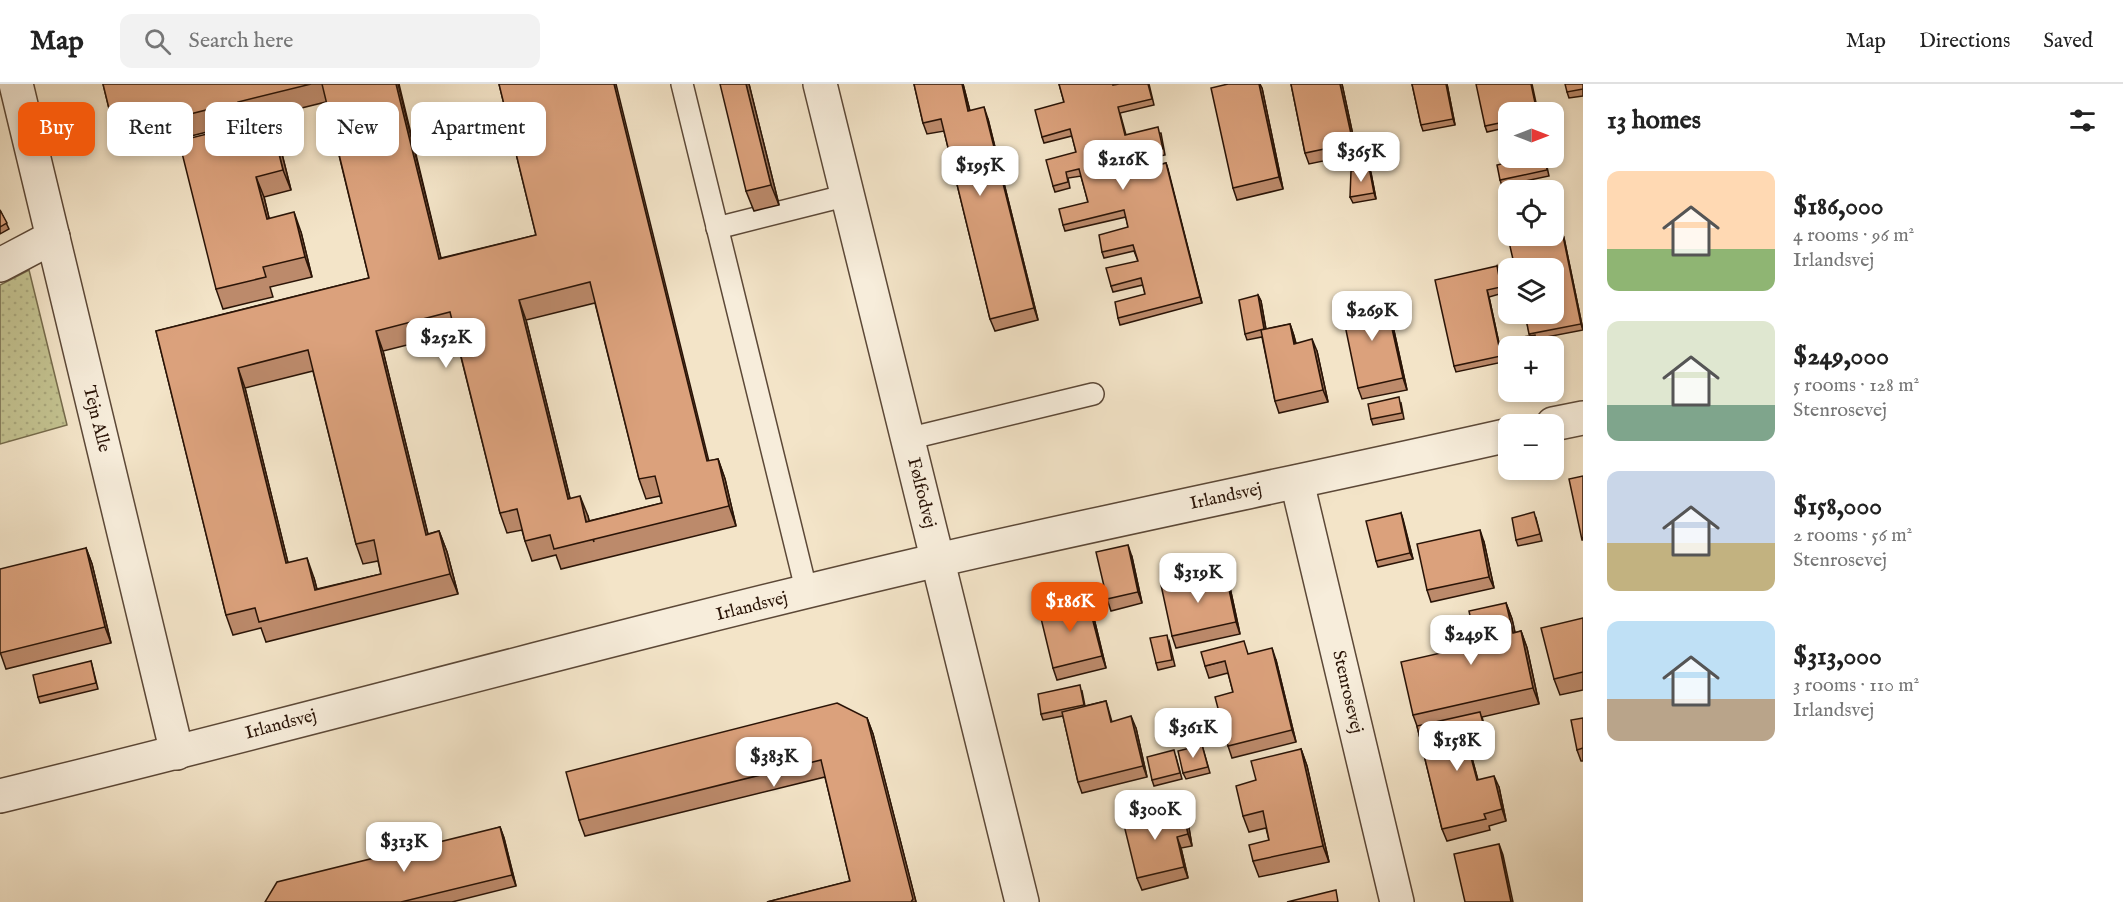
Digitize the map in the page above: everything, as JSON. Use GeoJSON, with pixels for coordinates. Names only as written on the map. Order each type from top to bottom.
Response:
{"type":"FeatureCollection","features":[{"type":"Feature","properties":{"kind":"street","name":"Tejn Alle"},"geometry":{"type":"LineString","coordinates":[[16,84],[177,753]]}},
{"type":"Feature","properties":{"kind":"street","name":"Følfodvej"},"geometry":{"type":"LineString","coordinates":[[820,84],[1022,902]]}},
{"type":"Feature","properties":{"kind":"street"},"geometry":{"type":"LineString","coordinates":[[0,265],[53,237]]}},
{"type":"Feature","properties":{"kind":"street"},"geometry":{"type":"LineString","coordinates":[[1564,422],[1583,418]]}},
{"type":"Feature","properties":{"kind":"street","name":"Irlandsvej"},"geometry":{"type":"LineString","coordinates":[[0,796],[177,753],[359,704],[937,561],[1498,437]]}},
{"type":"Feature","properties":{"kind":"street","name":"Stenrosevej"},"geometry":{"type":"LineString","coordinates":[[1297,482],[1396,902]]}},
{"type":"Feature","properties":{"kind":"lane"},"geometry":{"type":"LineString","coordinates":[[682,84],[807,593]]}},
{"type":"Feature","properties":{"kind":"lane"},"geometry":{"type":"LineString","coordinates":[[717,228],[848,195]]}},
{"type":"Feature","properties":{"kind":"lane"},"geometry":{"type":"LineString","coordinates":[[907,439],[1093,394]]}},
{"type":"Feature","properties":{"kind":"shaded area"},"geometry":{"type":"Polygon","coordinates":[[[29,270],[67,425],[0,444],[0,285],[29,270]]]}},
{"type":"Feature","properties":{"kind":"building"},"geometry":{"type":"Polygon","coordinates":[[[103,84],[311,84],[238,102],[205,102],[205,110],[193,113],[193,102],[107,102],[103,84]]]}},
{"type":"Feature","properties":{"kind":"building"},"geometry":{"type":"Polygon","coordinates":[[[322,84],[396,84],[411,145],[411,156],[414,156],[439,259],[536,235],[517,156],[546,156],[546,102],[503,102],[499,84],[614,84],[707,461],[718,459],[729,506],[554,549],[550,535],[525,541],[517,509],[500,513],[450,312],[376,331],[426,535],[439,531],[450,574],[259,622],[255,608],[226,615],[156,331],[369,278],[339,156],[399,156],[399,102],[326,102],[322,84]],[[590,282],[519,300],[568,499],[580,496],[586,522],[662,503],[655,476],[639,479],[590,282]],[[308,350],[238,368],[286,563],[307,558],[315,590],[381,574],[374,540],[356,544],[308,350]]]}},
{"type":"Feature","properties":{"kind":"building"},"geometry":{"type":"Polygon","coordinates":[[[720,84],[746,84],[771,185],[746,191],[720,84]]]}},
{"type":"Feature","properties":{"kind":"building"},"geometry":{"type":"Polygon","coordinates":[[[914,84],[962,84],[968,111],[984,107],[1034,308],[990,319],[941,119],[923,123],[914,84]]]}},
{"type":"Feature","properties":{"kind":"building"},"geometry":{"type":"Polygon","coordinates":[[[1059,84],[1148,84],[1152,99],[1118,107],[1125,135],[1158,127],[1163,149],[1130,156],[1134,172],[1166,163],[1200,297],[1118,318],[1115,302],[1145,294],[1141,278],[1111,286],[1106,268],[1138,261],[1133,245],[1102,252],[1099,235],[1128,227],[1124,210],[1063,225],[1059,209],[1088,202],[1079,169],[1066,172],[1068,182],[1053,186],[1046,160],[1076,152],[1070,129],[1042,137],[1035,110],[1064,102],[1059,84]]]}},
{"type":"Feature","properties":{"kind":"building"},"geometry":{"type":"Polygon","coordinates":[[[1228,84],[1259,84],[1279,177],[1233,188],[1211,88],[1228,84]]]}},
{"type":"Feature","properties":{"kind":"building"},"geometry":{"type":"Polygon","coordinates":[[[1291,84],[1340,84],[1353,143],[1305,153],[1291,84]]]}},
{"type":"Feature","properties":{"kind":"building"},"geometry":{"type":"Polygon","coordinates":[[[1412,84],[1446,84],[1453,119],[1421,125],[1412,84]]]}},
{"type":"Feature","properties":{"kind":"building"},"geometry":{"type":"Polygon","coordinates":[[[1476,84],[1531,84],[1535,102],[1498,102],[1498,123],[1485,126],[1476,84]]]}},
{"type":"Feature","properties":{"kind":"building"},"geometry":{"type":"Polygon","coordinates":[[[1565,84],[1583,84],[1583,89],[1567,92],[1565,84]]]}},
{"type":"Feature","properties":{"kind":"building"},"geometry":{"type":"Polygon","coordinates":[[[205,134],[205,156],[280,156],[283,170],[256,177],[267,219],[294,212],[305,257],[263,267],[266,277],[216,289],[183,156],[193,156],[193,138],[205,134]]]}},
{"type":"Feature","properties":{"kind":"building"},"geometry":{"type":"Polygon","coordinates":[[[1497,165],[1498,168],[1547,168],[1547,170],[1500,180],[1497,165]]]}},
{"type":"Feature","properties":{"kind":"building"},"geometry":{"type":"Polygon","coordinates":[[[1369,167],[1374,193],[1350,197],[1351,171],[1369,167]]]}},
{"type":"Feature","properties":{"kind":"building"},"geometry":{"type":"Polygon","coordinates":[[[0,210],[7,223],[0,227],[0,210]]]}},
{"type":"Feature","properties":{"kind":"building"},"geometry":{"type":"Polygon","coordinates":[[[1564,241],[1581,324],[1529,334],[1527,324],[1564,324],[1564,258],[1513,258],[1510,246],[1564,246],[1564,241]]]}},
{"type":"Feature","properties":{"kind":"building"},"geometry":{"type":"Polygon","coordinates":[[[1497,266],[1498,288],[1487,290],[1498,342],[1498,357],[1454,366],[1435,280],[1497,266]]]}},
{"type":"Feature","properties":{"kind":"building"},"geometry":{"type":"Polygon","coordinates":[[[1258,295],[1264,329],[1245,334],[1239,300],[1258,295]]]}},
{"type":"Feature","properties":{"kind":"building"},"geometry":{"type":"Polygon","coordinates":[[[1385,297],[1403,378],[1358,388],[1341,306],[1385,297]]]}},
{"type":"Feature","properties":{"kind":"building"},"geometry":{"type":"Polygon","coordinates":[[[1290,324],[1294,344],[1312,339],[1323,390],[1275,401],[1261,330],[1290,324]]]}},
{"type":"Feature","properties":{"kind":"building"},"geometry":{"type":"Polygon","coordinates":[[[1399,397],[1402,413],[1371,419],[1368,404],[1399,397]]]}},
{"type":"Feature","properties":{"kind":"building"},"geometry":{"type":"Polygon","coordinates":[[[1583,476],[1583,540],[1582,540],[1569,479],[1583,476]]]}},
{"type":"Feature","properties":{"kind":"building"},"geometry":{"type":"Polygon","coordinates":[[[1534,512],[1540,534],[1516,540],[1512,518],[1534,512]]]}},
{"type":"Feature","properties":{"kind":"building"},"geometry":{"type":"Polygon","coordinates":[[[1401,513],[1410,553],[1376,561],[1366,521],[1401,513]]]}},
{"type":"Feature","properties":{"kind":"building"},"geometry":{"type":"Polygon","coordinates":[[[1480,530],[1489,577],[1427,590],[1417,544],[1480,530]]]}},
{"type":"Feature","properties":{"kind":"building"},"geometry":{"type":"Polygon","coordinates":[[[1128,545],[1138,592],[1107,599],[1096,552],[1128,545]]]}},
{"type":"Feature","properties":{"kind":"building"},"geometry":{"type":"Polygon","coordinates":[[[86,548],[105,627],[0,653],[0,569],[86,548]]]}},
{"type":"Feature","properties":{"kind":"building"},"geometry":{"type":"Polygon","coordinates":[[[1225,571],[1236,622],[1172,636],[1161,585],[1225,571]]]}},
{"type":"Feature","properties":{"kind":"building"},"geometry":{"type":"Polygon","coordinates":[[[1087,598],[1102,656],[1053,668],[1039,610],[1087,598]]]}},
{"type":"Feature","properties":{"kind":"building"},"geometry":{"type":"Polygon","coordinates":[[[1506,603],[1513,633],[1521,631],[1533,688],[1413,715],[1401,662],[1476,645],[1469,611],[1506,603]]]}},
{"type":"Feature","properties":{"kind":"building"},"geometry":{"type":"Polygon","coordinates":[[[1583,618],[1583,672],[1554,679],[1541,628],[1583,618]]]}},
{"type":"Feature","properties":{"kind":"building"},"geometry":{"type":"Polygon","coordinates":[[[1167,635],[1172,660],[1156,663],[1150,638],[1167,635]]]}},
{"type":"Feature","properties":{"kind":"building"},"geometry":{"type":"Polygon","coordinates":[[[1244,641],[1248,654],[1272,648],[1292,730],[1228,746],[1215,697],[1233,692],[1225,661],[1205,666],[1201,652],[1244,641]]]}},
{"type":"Feature","properties":{"kind":"building"},"geometry":{"type":"Polygon","coordinates":[[[91,661],[96,683],[38,697],[33,675],[91,661]]]}},
{"type":"Feature","properties":{"kind":"building"},"geometry":{"type":"Polygon","coordinates":[[[1080,685],[1084,705],[1041,714],[1038,694],[1080,685]]]}},
{"type":"Feature","properties":{"kind":"building"},"geometry":{"type":"Polygon","coordinates":[[[1106,701],[1111,722],[1131,716],[1143,766],[1078,782],[1062,712],[1106,701]]]}},
{"type":"Feature","properties":{"kind":"building"},"geometry":{"type":"Polygon","coordinates":[[[837,703],[867,718],[913,899],[911,902],[767,902],[850,881],[821,760],[579,820],[566,772],[837,703]]]}},
{"type":"Feature","properties":{"kind":"building"},"geometry":{"type":"Polygon","coordinates":[[[1480,712],[1485,730],[1465,735],[1477,780],[1494,776],[1502,809],[1484,814],[1486,819],[1442,829],[1417,726],[1480,712]]]}},
{"type":"Feature","properties":{"kind":"building"},"geometry":{"type":"Polygon","coordinates":[[[1583,718],[1583,748],[1577,750],[1571,720],[1583,718]]]}},
{"type":"Feature","properties":{"kind":"building"},"geometry":{"type":"Polygon","coordinates":[[[1202,745],[1208,767],[1183,773],[1178,751],[1202,745]]]}},
{"type":"Feature","properties":{"kind":"building"},"geometry":{"type":"Polygon","coordinates":[[[1301,749],[1323,846],[1253,861],[1249,845],[1269,840],[1263,811],[1243,816],[1236,786],[1256,780],[1251,761],[1301,749]]]}},
{"type":"Feature","properties":{"kind":"building"},"geometry":{"type":"Polygon","coordinates":[[[1174,750],[1180,773],[1152,780],[1147,757],[1174,750]]]}},
{"type":"Feature","properties":{"kind":"building"},"geometry":{"type":"Polygon","coordinates":[[[1170,806],[1173,819],[1184,817],[1188,834],[1177,837],[1184,867],[1137,878],[1122,817],[1170,806]]]}},
{"type":"Feature","properties":{"kind":"building"},"geometry":{"type":"Polygon","coordinates":[[[500,827],[512,875],[401,902],[265,902],[277,882],[500,827]]]}},
{"type":"Feature","properties":{"kind":"building"},"geometry":{"type":"Polygon","coordinates":[[[1499,844],[1511,902],[1465,902],[1454,854],[1499,844]]]}},
{"type":"Feature","properties":{"kind":"building"},"geometry":{"type":"Polygon","coordinates":[[[1336,890],[1338,902],[1287,902],[1336,890]]]}}]}
